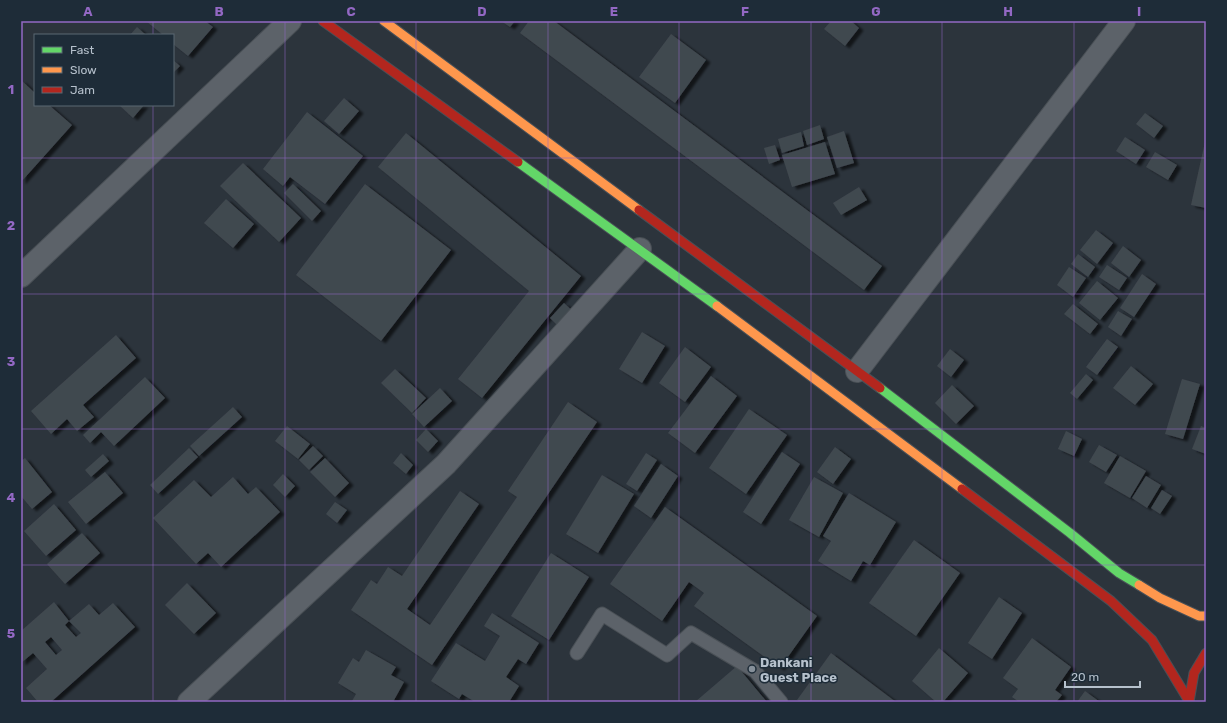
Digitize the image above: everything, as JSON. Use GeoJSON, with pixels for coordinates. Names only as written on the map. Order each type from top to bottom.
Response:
{"type":"FeatureCollection","features":[{"type":"Feature","properties":{"kind":"highway"},"geometry":{"type":"LineString","coordinates":[[322,21],[640,250],[1111,602],[1152,640],[1189,702]]}},
{"type":"Feature","properties":{"kind":"highway"},"geometry":{"type":"LineString","coordinates":[[384,21],[857,371],[1070,533],[1119,573],[1160,598],[1199,616],[1206,616]]}},
{"type":"Feature","properties":{"kind":"highway"},"geometry":{"type":"LineString","coordinates":[[1189,702],[1194,673],[1206,653]]}},
{"type":"Feature","properties":{"kind":"street"},"geometry":{"type":"LineString","coordinates":[[21,276],[290,21]]}},
{"type":"Feature","properties":{"kind":"street"},"geometry":{"type":"LineString","coordinates":[[857,371],[1124,21]]}},
{"type":"Feature","properties":{"kind":"street"},"geometry":{"type":"LineString","coordinates":[[189,702],[446,464],[640,250]]}},
{"type":"Feature","properties":{"kind":"lane"},"geometry":{"type":"LineString","coordinates":[[577,653],[602,614],[667,656],[691,633],[755,671],[781,702]]}},
{"type":"Feature","properties":{"kind":"building"},"geometry":{"type":"Polygon","coordinates":[[[146,21],[205,21],[213,27],[188,56],[174,45],[174,34],[162,34],[146,21]]]}},
{"type":"Feature","properties":{"kind":"building"},"geometry":{"type":"Polygon","coordinates":[[[501,21],[515,21],[510,27],[501,21]]]}},
{"type":"Feature","properties":{"kind":"building"},"geometry":{"type":"Polygon","coordinates":[[[529,21],[554,21],[882,266],[864,290],[520,33],[529,21]]]}},
{"type":"Feature","properties":{"kind":"building"},"geometry":{"type":"Polygon","coordinates":[[[831,21],[851,21],[859,28],[845,46],[824,29],[831,21]]]}},
{"type":"Feature","properties":{"kind":"building"},"geometry":{"type":"Polygon","coordinates":[[[137,27],[145,34],[131,34],[137,27]]]}},
{"type":"Feature","properties":{"kind":"building"},"geometry":{"type":"Polygon","coordinates":[[[671,34],[706,60],[675,103],[639,77],[671,34]]]}},
{"type":"Feature","properties":{"kind":"building"},"geometry":{"type":"Polygon","coordinates":[[[174,61],[180,66],[174,72],[174,61]]]}},
{"type":"Feature","properties":{"kind":"building"},"geometry":{"type":"Polygon","coordinates":[[[21,80],[34,92],[34,106],[50,106],[72,125],[21,182],[21,80]]]}},
{"type":"Feature","properties":{"kind":"building"},"geometry":{"type":"Polygon","coordinates":[[[344,98],[359,111],[339,134],[324,121],[344,98]]]}},
{"type":"Feature","properties":{"kind":"building"},"geometry":{"type":"Polygon","coordinates":[[[120,106],[143,106],[133,118],[120,106]]]}},
{"type":"Feature","properties":{"kind":"building"},"geometry":{"type":"Polygon","coordinates":[[[307,112],[363,156],[325,204],[290,177],[283,186],[263,169],[307,112]]]}},
{"type":"Feature","properties":{"kind":"building"},"geometry":{"type":"Polygon","coordinates":[[[1145,113],[1163,126],[1154,138],[1136,124],[1145,113]]]}},
{"type":"Feature","properties":{"kind":"building"},"geometry":{"type":"Polygon","coordinates":[[[820,125],[824,139],[807,145],[803,131],[820,125]]]}},
{"type":"Feature","properties":{"kind":"building"},"geometry":{"type":"Polygon","coordinates":[[[844,131],[854,163],[837,168],[827,137],[844,131]]]}},
{"type":"Feature","properties":{"kind":"building"},"geometry":{"type":"Polygon","coordinates":[[[801,132],[804,146],[782,153],[778,139],[801,132]]]}},
{"type":"Feature","properties":{"kind":"building"},"geometry":{"type":"Polygon","coordinates":[[[406,133],[581,276],[482,398],[458,379],[529,291],[378,167],[406,133]]]}},
{"type":"Feature","properties":{"kind":"building"},"geometry":{"type":"Polygon","coordinates":[[[1125,137],[1145,150],[1136,164],[1116,151],[1125,137]]]}},
{"type":"Feature","properties":{"kind":"building"},"geometry":{"type":"Polygon","coordinates":[[[825,142],[835,174],[792,187],[782,155],[825,142]]]}},
{"type":"Feature","properties":{"kind":"building"},"geometry":{"type":"Polygon","coordinates":[[[1205,142],[1206,143],[1206,208],[1191,205],[1205,142]]]}},
{"type":"Feature","properties":{"kind":"building"},"geometry":{"type":"Polygon","coordinates":[[[775,145],[780,160],[769,164],[764,148],[775,145]]]}},
{"type":"Feature","properties":{"kind":"building"},"geometry":{"type":"Polygon","coordinates":[[[1155,152],[1177,165],[1168,180],[1146,167],[1155,152]]]}},
{"type":"Feature","properties":{"kind":"building"},"geometry":{"type":"Polygon","coordinates":[[[243,163],[301,218],[279,242],[220,186],[243,163]]]}},
{"type":"Feature","properties":{"kind":"building"},"geometry":{"type":"Polygon","coordinates":[[[293,184],[321,211],[312,221],[284,193],[293,184]]]}},
{"type":"Feature","properties":{"kind":"building"},"geometry":{"type":"Polygon","coordinates":[[[365,184],[451,250],[381,341],[296,275],[365,184]]]}},
{"type":"Feature","properties":{"kind":"building"},"geometry":{"type":"Polygon","coordinates":[[[859,187],[867,200],[841,215],[833,203],[859,187]]]}},
{"type":"Feature","properties":{"kind":"building"},"geometry":{"type":"Polygon","coordinates":[[[226,199],[254,224],[233,248],[204,223],[226,199]]]}},
{"type":"Feature","properties":{"kind":"building"},"geometry":{"type":"Polygon","coordinates":[[[1096,230],[1113,243],[1097,264],[1080,250],[1096,230]]]}},
{"type":"Feature","properties":{"kind":"building"},"geometry":{"type":"Polygon","coordinates":[[[1123,246],[1141,260],[1129,277],[1111,263],[1123,246]]]}},
{"type":"Feature","properties":{"kind":"building"},"geometry":{"type":"Polygon","coordinates":[[[1078,254],[1095,267],[1088,277],[1071,264],[1078,254]]]}},
{"type":"Feature","properties":{"kind":"building"},"geometry":{"type":"Polygon","coordinates":[[[1107,265],[1127,278],[1119,290],[1099,277],[1107,265]]]}},
{"type":"Feature","properties":{"kind":"building"},"geometry":{"type":"Polygon","coordinates":[[[1069,267],[1086,278],[1073,297],[1057,285],[1069,267]]]}},
{"type":"Feature","properties":{"kind":"building"},"geometry":{"type":"Polygon","coordinates":[[[1142,274],[1156,284],[1134,317],[1120,308],[1142,274]]]}},
{"type":"Feature","properties":{"kind":"building"},"geometry":{"type":"Polygon","coordinates":[[[1097,281],[1118,298],[1100,320],[1079,303],[1097,281]]]}},
{"type":"Feature","properties":{"kind":"building"},"geometry":{"type":"Polygon","coordinates":[[[564,303],[576,314],[561,329],[550,318],[564,303]]]}},
{"type":"Feature","properties":{"kind":"building"},"geometry":{"type":"Polygon","coordinates":[[[1073,304],[1098,324],[1090,334],[1064,314],[1073,304]]]}},
{"type":"Feature","properties":{"kind":"building"},"geometry":{"type":"Polygon","coordinates":[[[1118,311],[1132,319],[1121,336],[1108,327],[1118,311]]]}},
{"type":"Feature","properties":{"kind":"building"},"geometry":{"type":"Polygon","coordinates":[[[642,332],[665,346],[642,383],[619,369],[642,332]]]}},
{"type":"Feature","properties":{"kind":"building"},"geometry":{"type":"Polygon","coordinates":[[[116,335],[136,358],[83,405],[94,417],[77,431],[67,419],[51,434],[31,411],[116,335]]]}},
{"type":"Feature","properties":{"kind":"building"},"geometry":{"type":"Polygon","coordinates":[[[1107,339],[1118,347],[1097,375],[1086,367],[1107,339]]]}},
{"type":"Feature","properties":{"kind":"building"},"geometry":{"type":"Polygon","coordinates":[[[685,347],[711,367],[685,402],[659,383],[685,347]]]}},
{"type":"Feature","properties":{"kind":"building"},"geometry":{"type":"Polygon","coordinates":[[[950,349],[964,360],[951,377],[937,366],[950,349]]]}},
{"type":"Feature","properties":{"kind":"building"},"geometry":{"type":"Polygon","coordinates":[[[1131,366],[1153,384],[1135,405],[1113,388],[1131,366]]]}},
{"type":"Feature","properties":{"kind":"building"},"geometry":{"type":"Polygon","coordinates":[[[395,369],[426,398],[412,413],[381,383],[395,369]]]}},
{"type":"Feature","properties":{"kind":"building"},"geometry":{"type":"Polygon","coordinates":[[[1086,374],[1093,380],[1077,399],[1070,393],[1086,374]]]}},
{"type":"Feature","properties":{"kind":"building"},"geometry":{"type":"Polygon","coordinates":[[[711,376],[737,396],[695,453],[668,433],[711,376]]]}},
{"type":"Feature","properties":{"kind":"building"},"geometry":{"type":"Polygon","coordinates":[[[145,377],[165,398],[114,446],[101,432],[90,443],[83,435],[145,377]]]}},
{"type":"Feature","properties":{"kind":"building"},"geometry":{"type":"Polygon","coordinates":[[[1182,379],[1200,384],[1183,439],[1165,434],[1182,379]]]}},
{"type":"Feature","properties":{"kind":"building"},"geometry":{"type":"Polygon","coordinates":[[[952,385],[974,406],[956,424],[935,403],[952,385]]]}},
{"type":"Feature","properties":{"kind":"building"},"geometry":{"type":"Polygon","coordinates":[[[440,388],[452,401],[424,427],[412,414],[440,388]]]}},
{"type":"Feature","properties":{"kind":"building"},"geometry":{"type":"Polygon","coordinates":[[[568,402],[597,422],[432,665],[351,610],[371,580],[377,584],[388,567],[402,576],[460,491],[479,504],[407,609],[430,625],[517,497],[508,491],[568,402]]]}},
{"type":"Feature","properties":{"kind":"building"},"geometry":{"type":"Polygon","coordinates":[[[233,407],[242,417],[199,456],[190,446],[233,407]]]}},
{"type":"Feature","properties":{"kind":"building"},"geometry":{"type":"Polygon","coordinates":[[[749,409],[787,435],[746,494],[709,468],[749,409]]]}},
{"type":"Feature","properties":{"kind":"building"},"geometry":{"type":"Polygon","coordinates":[[[287,426],[310,444],[298,459],[275,441],[287,426]]]}},
{"type":"Feature","properties":{"kind":"building"},"geometry":{"type":"Polygon","coordinates":[[[1201,426],[1206,428],[1206,454],[1192,449],[1201,426]]]}},
{"type":"Feature","properties":{"kind":"building"},"geometry":{"type":"Polygon","coordinates":[[[426,429],[438,441],[428,452],[416,440],[426,429]]]}},
{"type":"Feature","properties":{"kind":"building"},"geometry":{"type":"Polygon","coordinates":[[[1066,431],[1082,439],[1074,456],[1058,449],[1066,431]]]}},
{"type":"Feature","properties":{"kind":"building"},"geometry":{"type":"Polygon","coordinates":[[[1099,445],[1117,455],[1106,472],[1089,462],[1099,445]]]}},
{"type":"Feature","properties":{"kind":"building"},"geometry":{"type":"Polygon","coordinates":[[[313,446],[323,456],[309,470],[299,460],[313,446]]]}},
{"type":"Feature","properties":{"kind":"building"},"geometry":{"type":"Polygon","coordinates":[[[835,447],[851,459],[833,484],[817,472],[835,447]]]}},
{"type":"Feature","properties":{"kind":"building"},"geometry":{"type":"Polygon","coordinates":[[[189,448],[198,457],[158,494],[150,485],[189,448]]]}},
{"type":"Feature","properties":{"kind":"building"},"geometry":{"type":"Polygon","coordinates":[[[782,452],[800,464],[761,524],[743,512],[782,452]]]}},
{"type":"Feature","properties":{"kind":"building"},"geometry":{"type":"Polygon","coordinates":[[[401,453],[413,465],[406,474],[393,463],[401,453]]]}},
{"type":"Feature","properties":{"kind":"building"},"geometry":{"type":"Polygon","coordinates":[[[646,453],[657,460],[637,491],[626,484],[646,453]]]}},
{"type":"Feature","properties":{"kind":"building"},"geometry":{"type":"Polygon","coordinates":[[[103,454],[109,461],[91,477],[85,470],[103,454]]]}},
{"type":"Feature","properties":{"kind":"building"},"geometry":{"type":"Polygon","coordinates":[[[1120,456],[1146,471],[1130,498],[1104,483],[1120,456]]]}},
{"type":"Feature","properties":{"kind":"building"},"geometry":{"type":"Polygon","coordinates":[[[25,458],[52,492],[32,509],[21,496],[21,461],[25,458]]]}},
{"type":"Feature","properties":{"kind":"building"},"geometry":{"type":"Polygon","coordinates":[[[325,458],[349,483],[335,497],[310,472],[325,458]]]}},
{"type":"Feature","properties":{"kind":"building"},"geometry":{"type":"Polygon","coordinates":[[[661,464],[678,476],[651,518],[634,506],[661,464]]]}},
{"type":"Feature","properties":{"kind":"building"},"geometry":{"type":"Polygon","coordinates":[[[105,472],[123,493],[86,524],[68,502],[105,472]]]}},
{"type":"Feature","properties":{"kind":"building"},"geometry":{"type":"Polygon","coordinates":[[[283,474],[295,486],[285,497],[273,485],[283,474]]]}},
{"type":"Feature","properties":{"kind":"building"},"geometry":{"type":"Polygon","coordinates":[[[602,475],[634,494],[598,553],[566,534],[602,475]]]}},
{"type":"Feature","properties":{"kind":"building"},"geometry":{"type":"Polygon","coordinates":[[[1146,476],[1161,485],[1147,508],[1132,498],[1146,476]]]}},
{"type":"Feature","properties":{"kind":"building"},"geometry":{"type":"Polygon","coordinates":[[[233,477],[248,494],[256,487],[280,512],[221,567],[208,553],[196,564],[153,518],[194,480],[211,497],[233,477]]]}},
{"type":"Feature","properties":{"kind":"building"},"geometry":{"type":"Polygon","coordinates":[[[814,477],[843,493],[819,537],[789,520],[814,477]]]}},
{"type":"Feature","properties":{"kind":"building"},"geometry":{"type":"Polygon","coordinates":[[[1162,490],[1172,496],[1160,514],[1151,508],[1162,490]]]}},
{"type":"Feature","properties":{"kind":"building"},"geometry":{"type":"Polygon","coordinates":[[[849,493],[896,522],[870,565],[863,561],[851,581],[818,561],[831,541],[823,536],[849,493]]]}},
{"type":"Feature","properties":{"kind":"building"},"geometry":{"type":"Polygon","coordinates":[[[335,502],[347,510],[337,523],[326,514],[335,502]]]}},
{"type":"Feature","properties":{"kind":"building"},"geometry":{"type":"Polygon","coordinates":[[[54,504],[76,530],[46,556],[24,531],[54,504]]]}},
{"type":"Feature","properties":{"kind":"building"},"geometry":{"type":"Polygon","coordinates":[[[665,507],[817,616],[780,668],[694,606],[704,593],[689,582],[662,621],[610,584],[665,507]]]}},
{"type":"Feature","properties":{"kind":"building"},"geometry":{"type":"Polygon","coordinates":[[[82,533],[100,553],[65,584],[47,564],[82,533]]]}},
{"type":"Feature","properties":{"kind":"building"},"geometry":{"type":"Polygon","coordinates":[[[914,540],[960,573],[916,636],[869,603],[914,540]]]}},
{"type":"Feature","properties":{"kind":"building"},"geometry":{"type":"Polygon","coordinates":[[[551,553],[589,577],[549,640],[511,616],[551,553]]]}},
{"type":"Feature","properties":{"kind":"building"},"geometry":{"type":"Polygon","coordinates":[[[187,583],[216,613],[194,634],[165,605],[187,583]]]}},
{"type":"Feature","properties":{"kind":"building"},"geometry":{"type":"Polygon","coordinates":[[[999,597],[1022,613],[992,659],[968,643],[999,597]]]}},
{"type":"Feature","properties":{"kind":"building"},"geometry":{"type":"Polygon","coordinates":[[[54,602],[69,621],[89,604],[99,615],[113,603],[135,627],[51,702],[38,702],[26,688],[47,669],[33,653],[21,663],[21,631],[54,602]],[[69,621],[65,625],[76,637],[81,633],[69,621]],[[51,637],[45,642],[56,655],[62,650],[51,637]]]}},
{"type":"Feature","properties":{"kind":"building"},"geometry":{"type":"Polygon","coordinates":[[[492,613],[539,643],[526,664],[518,659],[506,677],[519,686],[509,702],[475,702],[462,694],[459,699],[431,681],[456,643],[485,661],[500,636],[484,626],[492,613]]]}},
{"type":"Feature","properties":{"kind":"building"},"geometry":{"type":"Polygon","coordinates":[[[1032,638],[1071,667],[1055,690],[1062,695],[1056,702],[1019,702],[1012,697],[1018,689],[1003,678],[1032,638]]]}},
{"type":"Feature","properties":{"kind":"building"},"geometry":{"type":"Polygon","coordinates":[[[939,648],[968,673],[943,702],[936,702],[912,681],[939,648]]]}},
{"type":"Feature","properties":{"kind":"building"},"geometry":{"type":"Polygon","coordinates":[[[366,650],[396,667],[391,675],[404,682],[393,702],[352,701],[356,694],[338,683],[353,658],[359,662],[366,650]]]}},
{"type":"Feature","properties":{"kind":"building"},"geometry":{"type":"Polygon","coordinates":[[[831,653],[896,702],[800,702],[797,700],[831,653]]]}},
{"type":"Feature","properties":{"kind":"building"},"geometry":{"type":"Polygon","coordinates":[[[737,666],[767,702],[695,702],[737,666]]]}},
{"type":"Feature","properties":{"kind":"building"},"geometry":{"type":"Polygon","coordinates":[[[1085,691],[1100,702],[1077,702],[1085,691]]]}},
{"type":"Feature","properties":{"kind":"traffic: fast"},"geometry":{"type":"LineString","coordinates":[[518,162],[717,306]]}},
{"type":"Feature","properties":{"kind":"traffic: fast"},"geometry":{"type":"LineString","coordinates":[[880,388],[1070,533],[1119,573],[1139,585]]}},
{"type":"Feature","properties":{"kind":"traffic: slow"},"geometry":{"type":"LineString","coordinates":[[384,21],[639,210]]}},
{"type":"Feature","properties":{"kind":"traffic: slow"},"geometry":{"type":"LineString","coordinates":[[717,306],[962,489]]}},
{"type":"Feature","properties":{"kind":"traffic: slow"},"geometry":{"type":"LineString","coordinates":[[1139,585],[1160,598],[1199,616],[1206,616]]}},
{"type":"Feature","properties":{"kind":"traffic: jam"},"geometry":{"type":"LineString","coordinates":[[323,21],[518,162]]}},
{"type":"Feature","properties":{"kind":"traffic: jam"},"geometry":{"type":"LineString","coordinates":[[639,210],[880,388]]}},
{"type":"Feature","properties":{"kind":"traffic: jam"},"geometry":{"type":"LineString","coordinates":[[962,489],[1111,601],[1152,640],[1189,701]]}},
{"type":"Feature","properties":{"kind":"traffic: jam"},"geometry":{"type":"LineString","coordinates":[[1189,702],[1194,673],[1206,653]]}},
{"type":"Feature","properties":{"kind":"place","name":"Dankani Guest Place"},"geometry":{"type":"Point","coordinates":[752,669]}}]}
